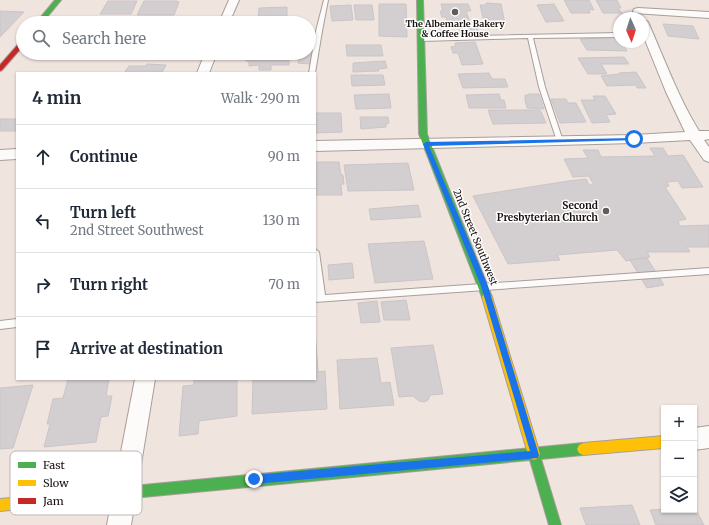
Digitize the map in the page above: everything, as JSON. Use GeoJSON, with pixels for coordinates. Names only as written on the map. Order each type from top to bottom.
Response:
{"type":"FeatureCollection","features":[{"type":"Feature","properties":{"kind":"street"},"geometry":{"type":"LineString","coordinates":[[45,16],[58,0]]}},
{"type":"Feature","properties":{"kind":"street"},"geometry":{"type":"LineString","coordinates":[[227,16],[234,0]]}},
{"type":"Feature","properties":{"kind":"street","name":"2nd Street Southwest"},"geometry":{"type":"LineString","coordinates":[[420,0],[423,134],[484,286],[555,525]]}},
{"type":"Feature","properties":{"kind":"street"},"geometry":{"type":"LineString","coordinates":[[634,0],[639,12]]}},
{"type":"Feature","properties":{"kind":"street"},"geometry":{"type":"LineString","coordinates":[[649,17],[709,15]]}},
{"type":"Feature","properties":{"kind":"street"},"geometry":{"type":"LineString","coordinates":[[649,41],[693,135],[709,157]]}},
{"type":"Feature","properties":{"kind":"street"},"geometry":{"type":"LineString","coordinates":[[0,69],[8,55],[16,48]]}},
{"type":"Feature","properties":{"kind":"street"},"geometry":{"type":"LineString","coordinates":[[203,72],[209,60]]}},
{"type":"Feature","properties":{"kind":"street"},"geometry":{"type":"LineString","coordinates":[[316,146],[634,139],[709,135]]}},
{"type":"Feature","properties":{"kind":"street"},"geometry":{"type":"LineString","coordinates":[[0,155],[16,154]]}},
{"type":"Feature","properties":{"kind":"street"},"geometry":{"type":"LineString","coordinates":[[132,451],[145,380]]}},
{"type":"Feature","properties":{"kind":"street"},"geometry":{"type":"LineString","coordinates":[[697,439],[709,437]]}},
{"type":"Feature","properties":{"kind":"street"},"geometry":{"type":"LineString","coordinates":[[142,491],[254,479],[535,455],[661,442]]}},
{"type":"Feature","properties":{"kind":"street"},"geometry":{"type":"LineString","coordinates":[[0,505],[10,504]]}},
{"type":"Feature","properties":{"kind":"street"},"geometry":{"type":"LineString","coordinates":[[119,525],[121,515]]}},
{"type":"Feature","properties":{"kind":"lane"},"geometry":{"type":"LineString","coordinates":[[316,49],[326,0]]}},
{"type":"Feature","properties":{"kind":"lane"},"geometry":{"type":"LineString","coordinates":[[420,39],[613,35]]}},
{"type":"Feature","properties":{"kind":"lane"},"geometry":{"type":"LineString","coordinates":[[530,37],[542,87],[560,141]]}},
{"type":"Feature","properties":{"kind":"lane"},"geometry":{"type":"LineString","coordinates":[[312,72],[314,60]]}},
{"type":"Feature","properties":{"kind":"lane"},"geometry":{"type":"LineString","coordinates":[[316,267],[318,298],[709,271]]}},
{"type":"Feature","properties":{"kind":"lane"},"geometry":{"type":"LineString","coordinates":[[0,324],[16,323]]}},
{"type":"Feature","properties":{"kind":"building"},"geometry":{"type":"Polygon","coordinates":[[[564,0],[589,0],[594,10],[589,9],[590,13],[571,13],[564,0]]]}},
{"type":"Feature","properties":{"kind":"building"},"geometry":{"type":"Polygon","coordinates":[[[596,0],[617,0],[621,8],[618,8],[621,12],[603,13],[596,0]]]}},
{"type":"Feature","properties":{"kind":"building"},"geometry":{"type":"Polygon","coordinates":[[[108,1],[137,1],[131,14],[100,14],[108,1]]]}},
{"type":"Feature","properties":{"kind":"building"},"geometry":{"type":"Polygon","coordinates":[[[144,1],[179,2],[174,15],[137,15],[144,1]]]}},
{"type":"Feature","properties":{"kind":"building"},"geometry":{"type":"Polygon","coordinates":[[[486,3],[501,4],[505,24],[489,24],[488,18],[483,18],[480,5],[487,5],[486,3]]]}},
{"type":"Feature","properties":{"kind":"building"},"geometry":{"type":"Polygon","coordinates":[[[379,4],[406,4],[407,37],[379,36],[379,4]]]}},
{"type":"Feature","properties":{"kind":"building"},"geometry":{"type":"Polygon","coordinates":[[[441,4],[468,4],[471,11],[466,11],[471,25],[457,26],[447,23],[446,17],[442,17],[440,11],[443,11],[441,4]]]}},
{"type":"Feature","properties":{"kind":"building"},"geometry":{"type":"Polygon","coordinates":[[[554,4],[564,21],[546,22],[537,5],[554,4]]]}},
{"type":"Feature","properties":{"kind":"building"},"geometry":{"type":"Polygon","coordinates":[[[351,5],[353,20],[332,21],[330,6],[351,5]]]}},
{"type":"Feature","properties":{"kind":"building"},"geometry":{"type":"Polygon","coordinates":[[[354,5],[372,5],[374,20],[356,20],[354,5]]]}},
{"type":"Feature","properties":{"kind":"building"},"geometry":{"type":"Polygon","coordinates":[[[287,7],[287,16],[258,16],[259,8],[287,7]]]}},
{"type":"Feature","properties":{"kind":"building"},"geometry":{"type":"Polygon","coordinates":[[[0,11],[24,12],[20,16],[16,16],[16,20],[0,37],[0,11]]]}},
{"type":"Feature","properties":{"kind":"building"},"geometry":{"type":"Polygon","coordinates":[[[663,24],[693,26],[699,39],[668,36],[663,24]]]}},
{"type":"Feature","properties":{"kind":"building"},"geometry":{"type":"Polygon","coordinates":[[[477,28],[480,36],[462,37],[459,29],[477,28]]]}},
{"type":"Feature","properties":{"kind":"building"},"geometry":{"type":"Polygon","coordinates":[[[613,37],[613,48],[625,48],[627,51],[587,50],[580,39],[613,37]]]}},
{"type":"Feature","properties":{"kind":"building"},"geometry":{"type":"Polygon","coordinates":[[[475,42],[483,64],[462,65],[458,53],[453,53],[451,47],[456,46],[455,43],[475,42]]]}},
{"type":"Feature","properties":{"kind":"building"},"geometry":{"type":"Polygon","coordinates":[[[346,45],[381,45],[383,56],[347,56],[346,45]]]}},
{"type":"Feature","properties":{"kind":"building"},"geometry":{"type":"Polygon","coordinates":[[[624,57],[629,64],[601,64],[607,74],[588,74],[578,58],[624,57]]]}},
{"type":"Feature","properties":{"kind":"building"},"geometry":{"type":"Polygon","coordinates":[[[289,60],[289,65],[271,65],[271,70],[259,70],[259,65],[249,66],[249,61],[246,61],[289,60]]]}},
{"type":"Feature","properties":{"kind":"building"},"geometry":{"type":"Polygon","coordinates":[[[299,60],[311,60],[310,64],[298,63],[299,60]]]}},
{"type":"Feature","properties":{"kind":"building"},"geometry":{"type":"Polygon","coordinates":[[[385,61],[387,68],[378,69],[379,71],[353,72],[353,63],[385,61]]]}},
{"type":"Feature","properties":{"kind":"building"},"geometry":{"type":"Polygon","coordinates":[[[147,64],[166,65],[162,72],[125,72],[129,66],[146,66],[147,64]]]}},
{"type":"Feature","properties":{"kind":"building"},"geometry":{"type":"Polygon","coordinates":[[[636,72],[646,88],[637,88],[636,85],[607,86],[601,76],[620,74],[619,73],[636,72]]]}},
{"type":"Feature","properties":{"kind":"building"},"geometry":{"type":"Polygon","coordinates":[[[489,73],[492,79],[505,79],[508,87],[463,88],[458,74],[489,73]]]}},
{"type":"Feature","properties":{"kind":"building"},"geometry":{"type":"Polygon","coordinates":[[[351,75],[383,75],[385,85],[352,86],[351,75]]]}},
{"type":"Feature","properties":{"kind":"building"},"geometry":{"type":"Polygon","coordinates":[[[389,94],[391,108],[356,109],[354,95],[389,94]]]}},
{"type":"Feature","properties":{"kind":"building"},"geometry":{"type":"Polygon","coordinates":[[[499,94],[501,100],[504,100],[506,108],[469,108],[466,95],[499,94]]]}},
{"type":"Feature","properties":{"kind":"building"},"geometry":{"type":"Polygon","coordinates":[[[539,94],[544,109],[527,108],[525,95],[539,94]]]}},
{"type":"Feature","properties":{"kind":"building"},"geometry":{"type":"Polygon","coordinates":[[[593,96],[605,96],[616,114],[606,115],[610,122],[592,123],[581,100],[595,100],[593,96]]]}},
{"type":"Feature","properties":{"kind":"building"},"geometry":{"type":"Polygon","coordinates":[[[551,99],[566,99],[568,103],[576,103],[586,122],[560,123],[551,99]]]}},
{"type":"Feature","properties":{"kind":"building"},"geometry":{"type":"Polygon","coordinates":[[[488,110],[540,110],[546,123],[493,124],[488,110]]]}},
{"type":"Feature","properties":{"kind":"building"},"geometry":{"type":"Polygon","coordinates":[[[316,113],[341,113],[342,132],[316,133],[316,113]]]}},
{"type":"Feature","properties":{"kind":"building"},"geometry":{"type":"Polygon","coordinates":[[[360,117],[388,117],[389,123],[386,124],[386,127],[361,129],[360,117]]]}},
{"type":"Feature","properties":{"kind":"building"},"geometry":{"type":"Polygon","coordinates":[[[0,119],[16,119],[16,131],[0,131],[0,119]]]}},
{"type":"Feature","properties":{"kind":"building"},"geometry":{"type":"Polygon","coordinates":[[[650,148],[663,148],[668,156],[683,155],[703,187],[682,188],[678,181],[667,182],[669,186],[665,187],[686,219],[678,221],[680,226],[709,225],[709,247],[687,247],[690,252],[647,252],[650,257],[626,261],[617,250],[557,255],[560,260],[508,264],[473,196],[586,179],[589,185],[594,185],[589,176],[573,177],[564,159],[588,158],[583,150],[598,150],[601,157],[655,156],[650,148]]]}},
{"type":"Feature","properties":{"kind":"building"},"geometry":{"type":"Polygon","coordinates":[[[316,162],[339,162],[344,184],[341,184],[342,195],[316,195],[316,162]]]}},
{"type":"Feature","properties":{"kind":"building"},"geometry":{"type":"Polygon","coordinates":[[[408,163],[414,190],[348,191],[344,165],[408,163]]]}},
{"type":"Feature","properties":{"kind":"building"},"geometry":{"type":"Polygon","coordinates":[[[418,205],[421,217],[371,220],[369,209],[418,205]]]}},
{"type":"Feature","properties":{"kind":"building"},"geometry":{"type":"Polygon","coordinates":[[[424,241],[433,279],[375,283],[368,244],[424,241]]]}},
{"type":"Feature","properties":{"kind":"building"},"geometry":{"type":"Polygon","coordinates":[[[647,258],[664,285],[647,288],[630,260],[647,258]]]}},
{"type":"Feature","properties":{"kind":"building"},"geometry":{"type":"Polygon","coordinates":[[[352,263],[354,278],[329,280],[328,265],[352,263]]]}},
{"type":"Feature","properties":{"kind":"building"},"geometry":{"type":"Polygon","coordinates":[[[406,300],[410,320],[384,320],[381,302],[406,300]]]}},
{"type":"Feature","properties":{"kind":"building"},"geometry":{"type":"Polygon","coordinates":[[[377,301],[380,322],[361,323],[358,303],[377,301]]]}},
{"type":"Feature","properties":{"kind":"building"},"geometry":{"type":"Polygon","coordinates":[[[316,345],[318,372],[325,371],[327,409],[252,414],[253,380],[316,380],[316,345]]]}},
{"type":"Feature","properties":{"kind":"building"},"geometry":{"type":"Polygon","coordinates":[[[433,345],[443,394],[430,395],[428,400],[424,402],[419,401],[413,396],[399,397],[391,348],[433,345]]]}},
{"type":"Feature","properties":{"kind":"building"},"geometry":{"type":"Polygon","coordinates":[[[377,358],[381,383],[390,382],[394,405],[340,409],[337,360],[377,358]]]}},
{"type":"Feature","properties":{"kind":"building"},"geometry":{"type":"Polygon","coordinates":[[[68,380],[109,380],[106,396],[112,396],[108,416],[101,417],[96,442],[44,447],[50,424],[47,424],[53,399],[63,398],[68,380]]]}},
{"type":"Feature","properties":{"kind":"building"},"geometry":{"type":"Polygon","coordinates":[[[194,380],[237,380],[237,416],[199,421],[198,434],[179,436],[183,386],[194,385],[194,380]]]}},
{"type":"Feature","properties":{"kind":"building"},"geometry":{"type":"Polygon","coordinates":[[[33,385],[13,448],[0,449],[0,388],[33,385]]]}},
{"type":"Feature","properties":{"kind":"building"},"geometry":{"type":"Polygon","coordinates":[[[632,505],[640,525],[586,525],[580,508],[632,505]]]}},
{"type":"Feature","properties":{"kind":"building"},"geometry":{"type":"Polygon","coordinates":[[[661,509],[661,513],[697,513],[697,512],[704,525],[656,525],[650,510],[661,509]]]}},
{"type":"Feature","properties":{"kind":"traffic: fast"},"geometry":{"type":"LineString","coordinates":[[45,16],[58,0]]}},
{"type":"Feature","properties":{"kind":"traffic: fast"},"geometry":{"type":"LineString","coordinates":[[420,0],[423,134],[487,297]]}},
{"type":"Feature","properties":{"kind":"traffic: fast"},"geometry":{"type":"LineString","coordinates":[[142,491],[583,449]]}},
{"type":"Feature","properties":{"kind":"traffic: fast"},"geometry":{"type":"LineString","coordinates":[[534,454],[555,525]]}},
{"type":"Feature","properties":{"kind":"traffic: slow"},"geometry":{"type":"LineString","coordinates":[[487,297],[534,454]]}},
{"type":"Feature","properties":{"kind":"traffic: slow"},"geometry":{"type":"LineString","coordinates":[[583,449],[661,442]]}},
{"type":"Feature","properties":{"kind":"traffic: slow"},"geometry":{"type":"LineString","coordinates":[[0,505],[10,504]]}},
{"type":"Feature","properties":{"kind":"traffic: jam"},"geometry":{"type":"LineString","coordinates":[[0,69],[16,50]]}},
{"type":"Feature","properties":{"kind":"place","name":"The Albemarle Bakery & Coffee House"},"geometry":{"type":"Point","coordinates":[455,12]}},
{"type":"Feature","properties":{"kind":"place","name":"Second Presbyterian Church"},"geometry":{"type":"Point","coordinates":[606,211]}},
{"type":"Feature","properties":{"kind":"route"},"geometry":{"type":"LineString","coordinates":[[254,479],[535,455],[484,286],[426,144],[634,139]]}}]}
